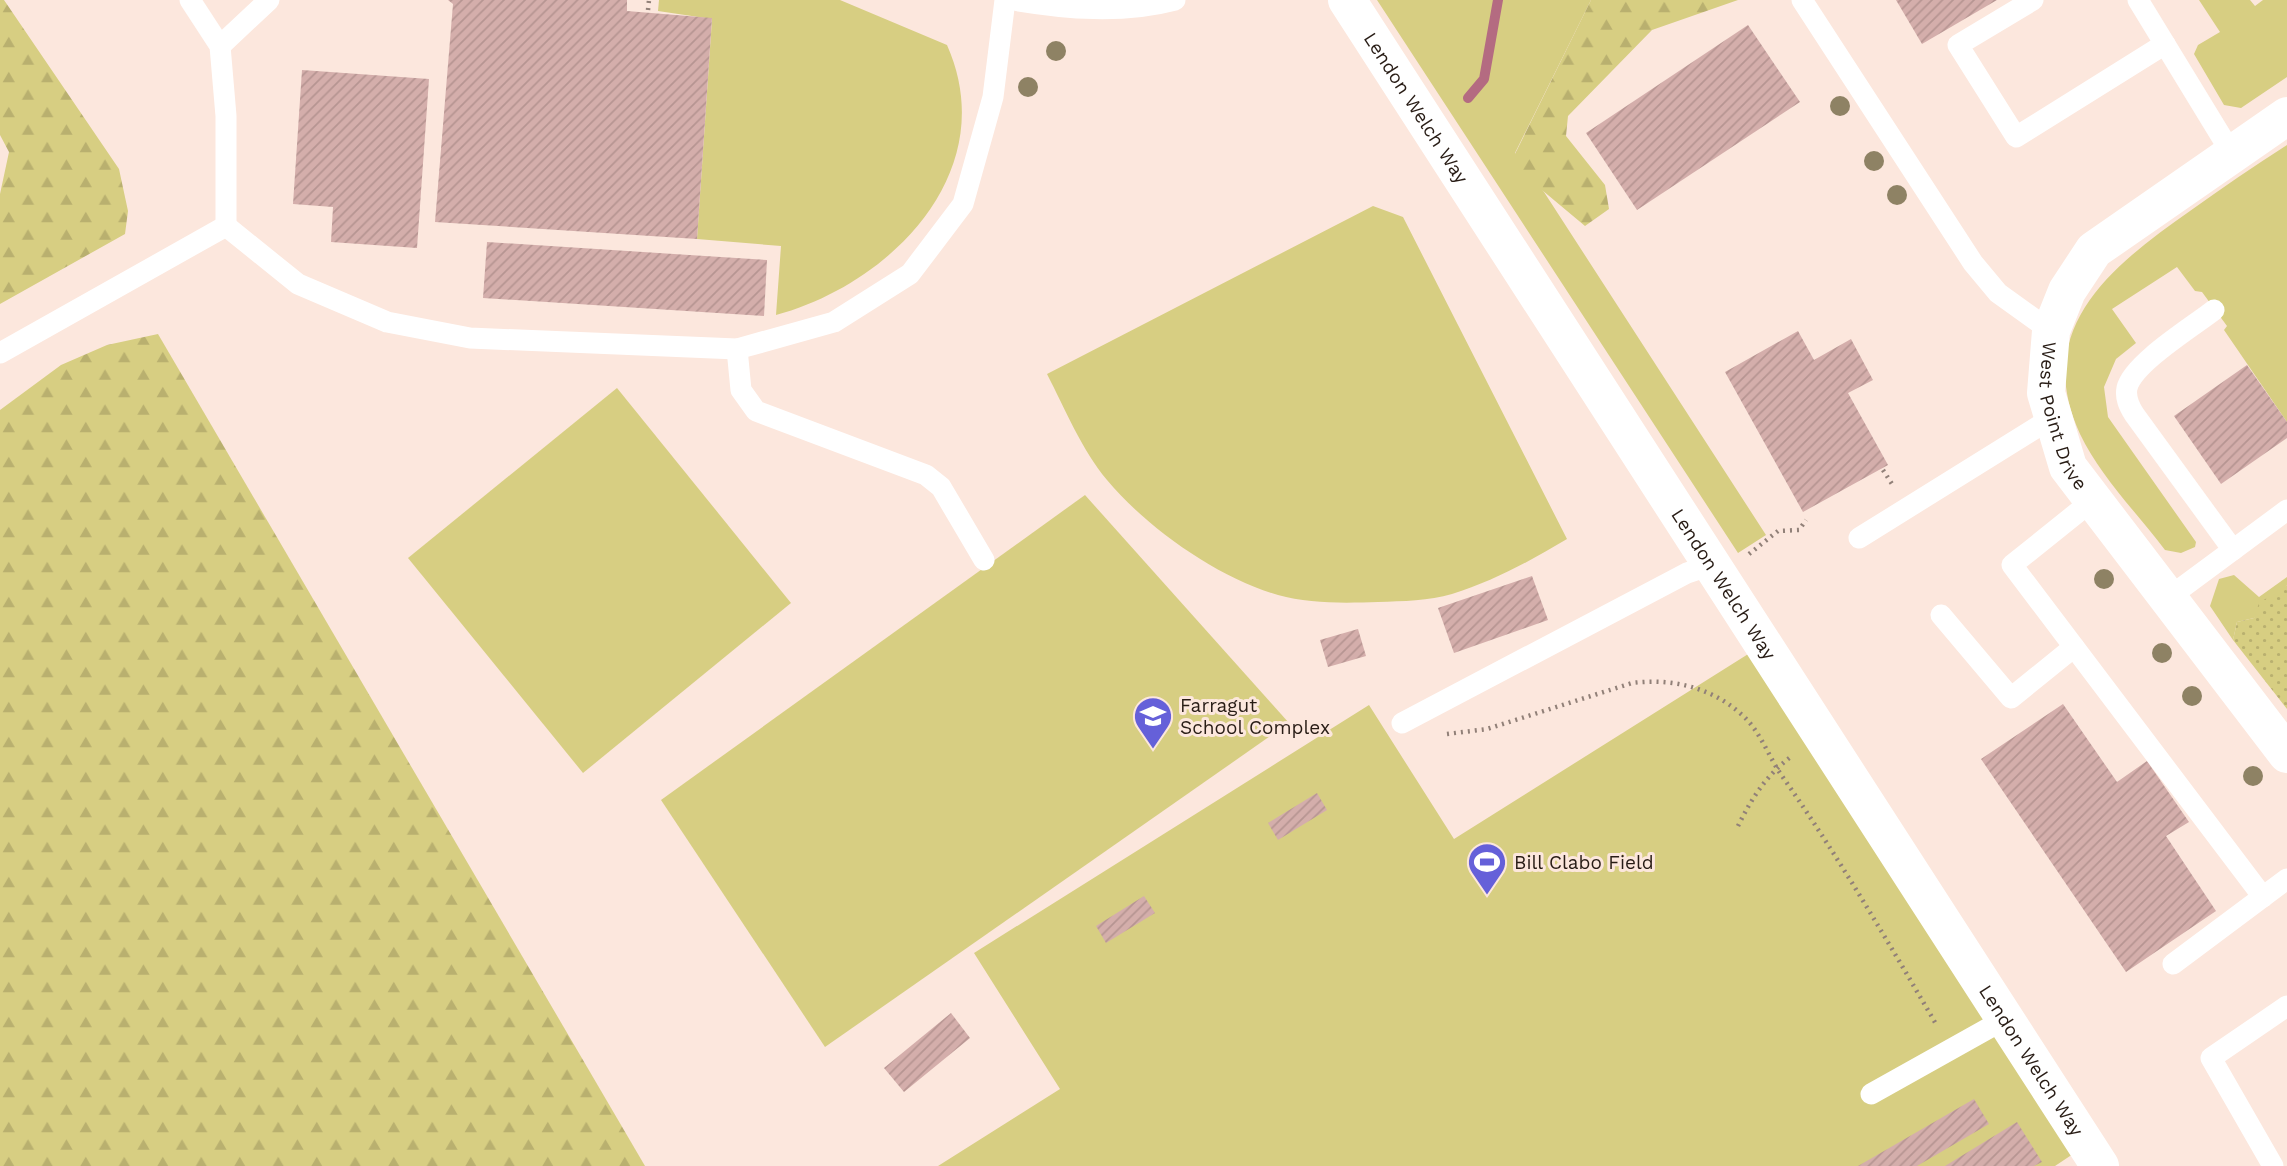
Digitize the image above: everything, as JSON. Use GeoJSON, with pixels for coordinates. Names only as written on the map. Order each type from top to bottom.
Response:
{"type":"FeatureCollection","features":[{"type":"Feature","properties":{"kind":"street","name":"Lendon Welch Way"},"geometry":{"type":"LineString","coordinates":[[1347,0],[2100,1166]]}},
{"type":"Feature","properties":{"kind":"street","name":"West Point Drive"},"geometry":{"type":"LineString","coordinates":[[2287,116],[2094,250],[2067,291],[2052,331],[2046,393],[2068,467],[2287,754]]}},
{"type":"Feature","properties":{"kind":"lane"},"geometry":{"type":"LineString","coordinates":[[190,0],[220,46],[226,116],[226,226]]}},
{"type":"Feature","properties":{"kind":"lane"},"geometry":{"type":"LineString","coordinates":[[220,46],[269,0]]}},
{"type":"Feature","properties":{"kind":"lane"},"geometry":{"type":"LineString","coordinates":[[226,226],[298,284],[387,322],[470,338],[737,349],[834,322],[910,274],[964,204],[993,97],[1005,0]]}},
{"type":"Feature","properties":{"kind":"lane"},"geometry":{"type":"LineString","coordinates":[[1013,0],[1063,8],[1103,8],[1175,0]]}},
{"type":"Feature","properties":{"kind":"lane"},"geometry":{"type":"LineString","coordinates":[[2033,0],[1958,45],[2016,137],[2165,44]]}},
{"type":"Feature","properties":{"kind":"lane"},"geometry":{"type":"LineString","coordinates":[[2138,0],[2232,154]]}},
{"type":"Feature","properties":{"kind":"lane"},"geometry":{"type":"LineString","coordinates":[[1802,1],[1973,263],[1998,293],[2052,331]]}},
{"type":"Feature","properties":{"kind":"lane"},"geometry":{"type":"LineString","coordinates":[[0,353],[226,226]]}},
{"type":"Feature","properties":{"kind":"lane"},"geometry":{"type":"LineString","coordinates":[[2214,310],[2142,366],[2127,386],[2127,396],[2134,415],[2233,550]]}},
{"type":"Feature","properties":{"kind":"lane"},"geometry":{"type":"LineString","coordinates":[[737,349],[741,390],[756,411],[926,475],[941,487],[984,560]]}},
{"type":"Feature","properties":{"kind":"lane"},"geometry":{"type":"LineString","coordinates":[[1859,538],[2052,418]]}},
{"type":"Feature","properties":{"kind":"lane"},"geometry":{"type":"LineString","coordinates":[[2093,500],[2012,565],[2263,897]]}},
{"type":"Feature","properties":{"kind":"lane"},"geometry":{"type":"LineString","coordinates":[[2168,598],[2287,510]]}},
{"type":"Feature","properties":{"kind":"lane"},"geometry":{"type":"LineString","coordinates":[[1402,723],[1687,572],[1711,565]]}},
{"type":"Feature","properties":{"kind":"lane"},"geometry":{"type":"LineString","coordinates":[[1941,615],[2011,698],[2074,647]]}},
{"type":"Feature","properties":{"kind":"lane"},"geometry":{"type":"LineString","coordinates":[[2173,964],[2287,879]]}},
{"type":"Feature","properties":{"kind":"lane"},"geometry":{"type":"LineString","coordinates":[[2273,1166],[2211,1058],[2287,1006]]}},
{"type":"Feature","properties":{"kind":"lane"},"geometry":{"type":"LineString","coordinates":[[1871,1094],[2005,1019]]}},
{"type":"Feature","properties":{"kind":"path"},"geometry":{"type":"LineString","coordinates":[[648,10],[649,0]]}},
{"type":"Feature","properties":{"kind":"path"},"geometry":{"type":"LineString","coordinates":[[1711,565],[1746,556],[1778,531],[1799,530],[1806,520]]}},
{"type":"Feature","properties":{"kind":"path"},"geometry":{"type":"LineString","coordinates":[[1402,723],[1412,738],[1487,729],[1632,683],[1677,682],[1711,694],[1743,715],[1755,730],[1776,767],[1812,815],[1951,1049]]}},
{"type":"Feature","properties":{"kind":"path"},"geometry":{"type":"LineString","coordinates":[[1738,826],[1753,795],[1776,767],[1796,752]]}},
{"type":"Feature","properties":{"kind":"green space"},"geometry":{"type":"Polygon","coordinates":[[[0,0],[4,0],[119,169],[128,211],[125,234],[0,304],[0,194],[9,152],[0,135],[0,0]]]}},
{"type":"Feature","properties":{"kind":"green space"},"geometry":{"type":"Polygon","coordinates":[[[659,0],[840,0],[947,45],[960,92],[960,136],[948,178],[926,216],[895,249],[859,277],[819,300],[776,315],[781,246],[697,239],[712,19],[658,11],[659,0]]]}},
{"type":"Feature","properties":{"kind":"green space"},"geometry":{"type":"Polygon","coordinates":[[[1377,0],[1591,0],[1515,153],[1544,192],[1766,535],[1738,553],[1377,0]]]}},
{"type":"Feature","properties":{"kind":"green space"},"geometry":{"type":"Polygon","coordinates":[[[1591,0],[1738,0],[1652,30],[1568,116],[1566,136],[1605,185],[1609,209],[1585,226],[1518,170],[1515,154],[1591,0]]]}},
{"type":"Feature","properties":{"kind":"green space"},"geometry":{"type":"Polygon","coordinates":[[[2199,0],[2250,0],[2255,6],[2263,0],[2287,0],[2287,77],[2241,108],[2224,105],[2194,54],[2198,45],[2220,32],[2199,0]]]}},
{"type":"Feature","properties":{"kind":"green space"},"geometry":{"type":"Polygon","coordinates":[[[2287,145],[2287,422],[2224,330],[2227,326],[2202,292],[2195,291],[2177,267],[2112,309],[2136,343],[2116,359],[2104,387],[2108,417],[2196,542],[2195,547],[2181,553],[2165,550],[2108,479],[2080,434],[2068,396],[2066,362],[2073,331],[2088,303],[2108,277],[2133,254],[2202,202],[2287,145]]]}},
{"type":"Feature","properties":{"kind":"green space"},"geometry":{"type":"Polygon","coordinates":[[[1373,206],[1403,217],[1567,539],[1497,577],[1443,596],[1353,603],[1290,598],[1255,587],[1208,564],[1142,516],[1098,468],[1074,429],[1047,374],[1373,206]]]}},
{"type":"Feature","properties":{"kind":"green space"},"geometry":{"type":"Polygon","coordinates":[[[158,334],[645,1166],[0,1166],[0,410],[61,365],[107,345],[158,334]]]}},
{"type":"Feature","properties":{"kind":"green space"},"geometry":{"type":"Polygon","coordinates":[[[617,388],[791,603],[583,773],[408,558],[617,388]]]}},
{"type":"Feature","properties":{"kind":"green space"},"geometry":{"type":"Polygon","coordinates":[[[1085,495],[1289,723],[825,1047],[661,800],[1085,495]]]}},
{"type":"Feature","properties":{"kind":"green space"},"geometry":{"type":"Polygon","coordinates":[[[2234,575],[2259,597],[2287,577],[2287,585],[2254,618],[2237,622],[2233,640],[2210,606],[2219,579],[2234,575]]]}},
{"type":"Feature","properties":{"kind":"green space"},"geometry":{"type":"Polygon","coordinates":[[[2287,585],[2287,709],[2233,640],[2237,622],[2254,618],[2259,603],[2287,585]]]}},
{"type":"Feature","properties":{"kind":"green space","name":"Bill Clabo Field"},"geometry":{"type":"Polygon","coordinates":[[[1753,651],[2073,1154],[2055,1166],[938,1166],[1060,1089],[974,953],[1369,705],[1454,839],[1753,651]]]}},
{"type":"Feature","properties":{"kind":"building"},"geometry":{"type":"Polygon","coordinates":[[[448,0],[627,0],[627,11],[712,18],[697,239],[435,222],[453,4],[448,0]]]}},
{"type":"Feature","properties":{"kind":"building"},"geometry":{"type":"Polygon","coordinates":[[[1896,0],[1997,0],[1922,44],[1896,0]]]}},
{"type":"Feature","properties":{"kind":"building"},"geometry":{"type":"Polygon","coordinates":[[[1748,25],[1800,102],[1637,210],[1586,133],[1748,25]]]}},
{"type":"Feature","properties":{"kind":"building"},"geometry":{"type":"Polygon","coordinates":[[[302,70],[429,79],[417,248],[331,242],[333,207],[293,204],[302,70]]]}},
{"type":"Feature","properties":{"kind":"building"},"geometry":{"type":"Polygon","coordinates":[[[487,242],[767,260],[764,316],[483,298],[487,242]]]}},
{"type":"Feature","properties":{"kind":"building"},"geometry":{"type":"Polygon","coordinates":[[[1798,331],[1814,360],[1851,339],[1873,380],[1848,393],[1888,465],[1803,512],[1725,372],[1798,331]]]}},
{"type":"Feature","properties":{"kind":"building"},"geometry":{"type":"Polygon","coordinates":[[[2247,365],[2287,422],[2287,438],[2221,484],[2174,416],[2247,365]]]}},
{"type":"Feature","properties":{"kind":"building"},"geometry":{"type":"Polygon","coordinates":[[[1532,576],[1548,620],[1454,653],[1438,608],[1532,576]]]}},
{"type":"Feature","properties":{"kind":"building"},"geometry":{"type":"Polygon","coordinates":[[[1358,629],[1366,656],[1328,667],[1320,640],[1358,629]]]}},
{"type":"Feature","properties":{"kind":"building"},"geometry":{"type":"Polygon","coordinates":[[[2063,704],[2117,782],[2147,761],[2189,822],[2166,836],[2216,911],[2126,972],[1981,759],[2063,704]]]}},
{"type":"Feature","properties":{"kind":"building"},"geometry":{"type":"Polygon","coordinates":[[[1317,793],[1327,810],[1278,840],[1268,823],[1317,793]]]}},
{"type":"Feature","properties":{"kind":"building"},"geometry":{"type":"Polygon","coordinates":[[[1144,896],[1155,913],[1106,943],[1096,926],[1144,896]]]}},
{"type":"Feature","properties":{"kind":"building"},"geometry":{"type":"Polygon","coordinates":[[[951,1013],[970,1038],[904,1092],[884,1068],[951,1013]]]}},
{"type":"Feature","properties":{"kind":"building"},"geometry":{"type":"Polygon","coordinates":[[[1974,1099],[1989,1124],[1917,1166],[1858,1166],[1974,1099]]]}},
{"type":"Feature","properties":{"kind":"building"},"geometry":{"type":"Polygon","coordinates":[[[2017,1122],[2042,1162],[2034,1166],[1945,1166],[2017,1122]]]}},
{"type":"Feature","properties":{"kind":"waterway"},"geometry":{"type":"LineString","coordinates":[[1468,98],[1484,79],[1498,0]]}},
{"type":"Feature","properties":{"kind":"place","name":"Farragut School Complex"},"geometry":{"type":"Point","coordinates":[1153,750]}},
{"type":"Feature","properties":{"kind":"place","name":"Bill Clabo Field"},"geometry":{"type":"Point","coordinates":[1487,896]}}]}
